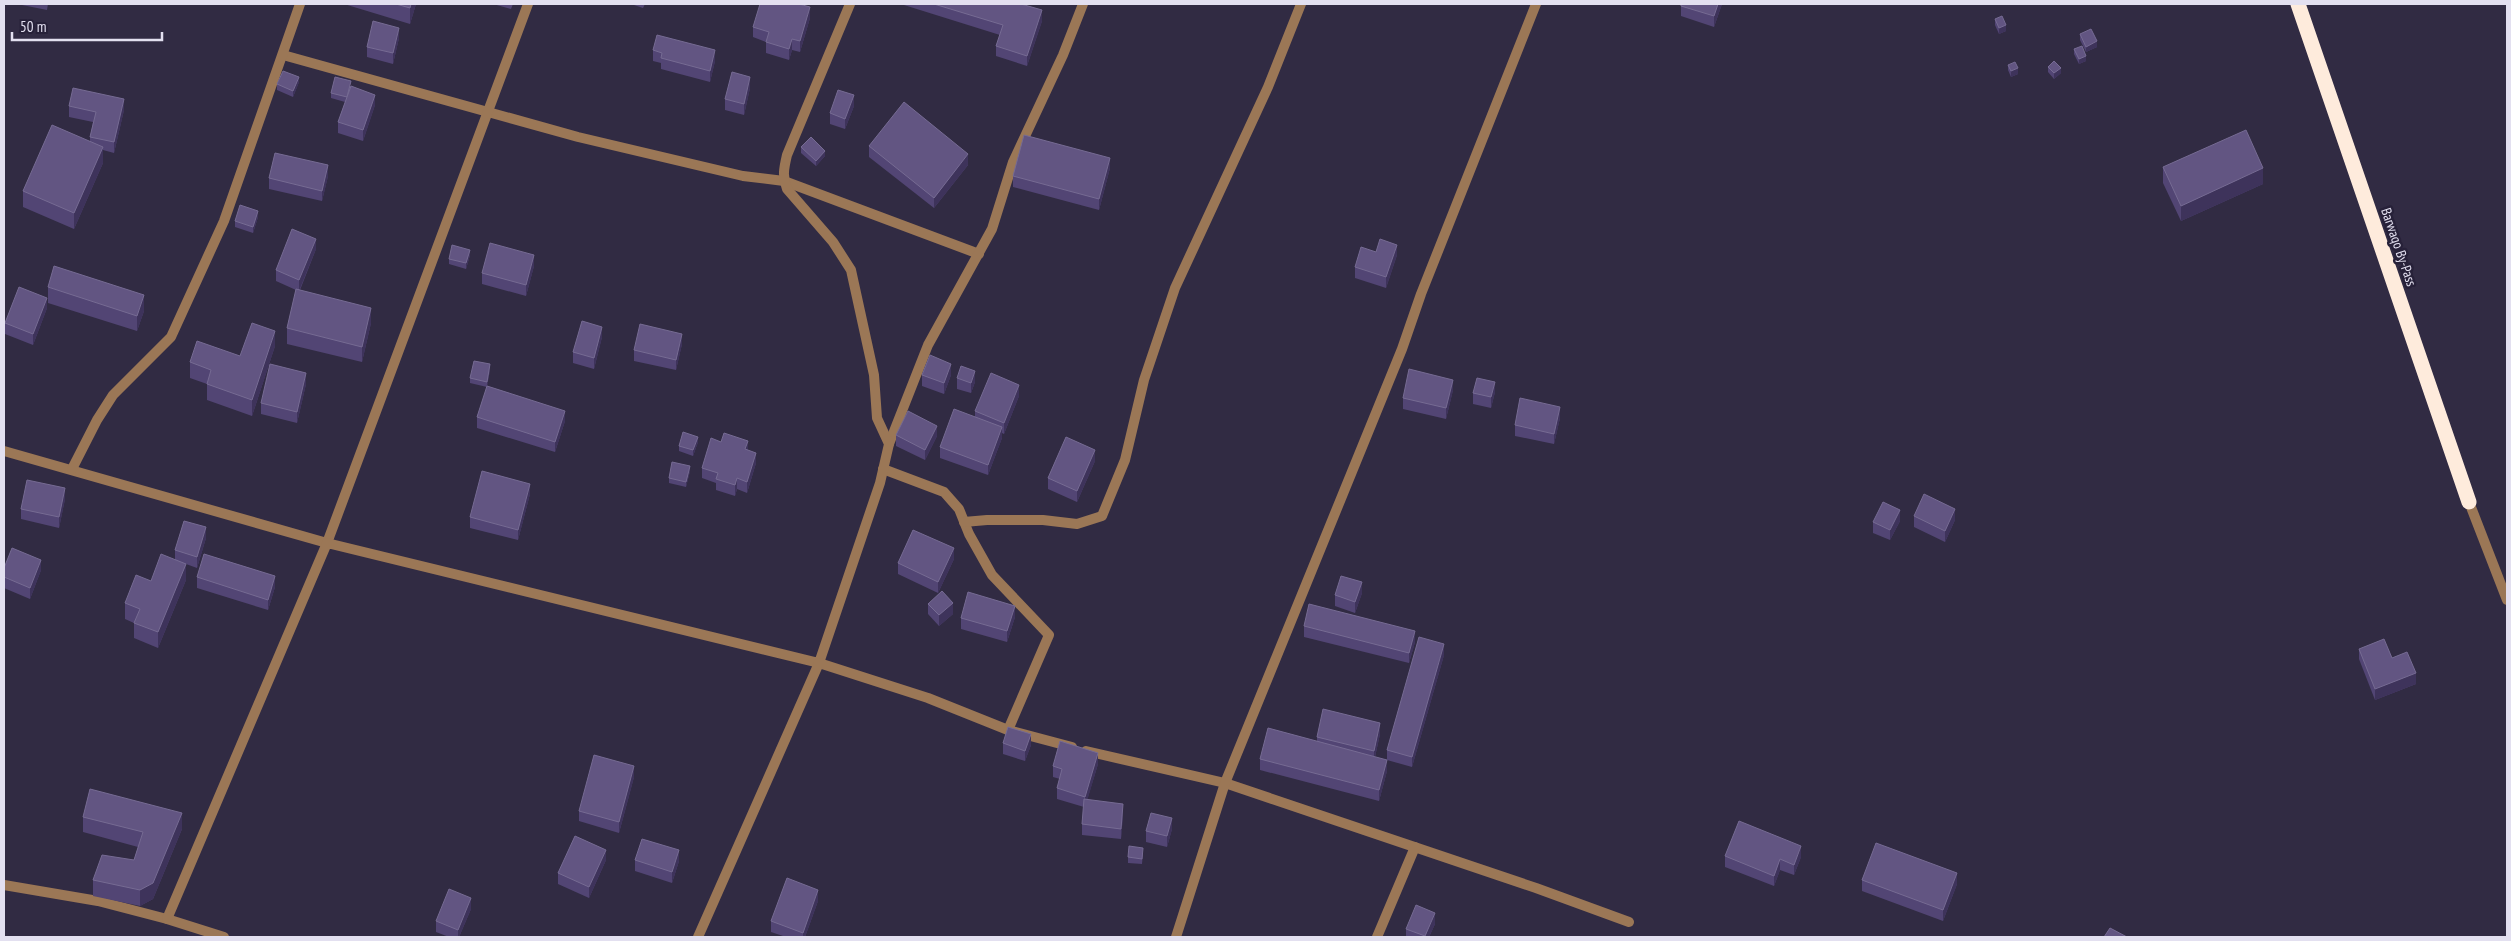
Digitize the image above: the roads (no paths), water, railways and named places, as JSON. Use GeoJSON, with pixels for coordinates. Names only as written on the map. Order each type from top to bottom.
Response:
{"type":"FeatureCollection","features":[{"type":"Feature","properties":{"kind":"highway","name":"Barwaqo By-Pass"},"geometry":{"type":"LineString","coordinates":[[2298,4],[2469,502]]}},
{"type":"Feature","properties":{"kind":"street"},"geometry":{"type":"LineString","coordinates":[[72,469],[97,420],[113,395],[171,337],[224,222],[300,4]]}},
{"type":"Feature","properties":{"kind":"street"},"geometry":{"type":"LineString","coordinates":[[167,919],[327,543],[528,4]]}},
{"type":"Feature","properties":{"kind":"street"},"geometry":{"type":"LineString","coordinates":[[850,4],[783,171],[787,189],[833,242],[852,270],[873,366],[877,418],[889,444]]}},
{"type":"Feature","properties":{"kind":"street"},"geometry":{"type":"LineString","coordinates":[[698,937],[819,663],[883,469],[889,444],[928,345],[992,229],[1013,162],[1063,55],[1083,4]]}},
{"type":"Feature","properties":{"kind":"street"},"geometry":{"type":"LineString","coordinates":[[964,522],[1033,520],[1077,524],[1102,516],[1125,460],[1144,380],[1175,288],[1268,87],[1301,4]]}},
{"type":"Feature","properties":{"kind":"street"},"geometry":{"type":"LineString","coordinates":[[1176,937],[1225,783],[1402,349],[1421,294],[1536,4]]}},
{"type":"Feature","properties":{"kind":"street"},"geometry":{"type":"LineString","coordinates":[[282,56],[578,137],[743,176],[784,181],[979,254]]}},
{"type":"Feature","properties":{"kind":"street"},"geometry":{"type":"LineString","coordinates":[[4,451],[327,543],[819,663],[928,698],[1008,730],[1104,756],[1225,783],[1629,922]]}},
{"type":"Feature","properties":{"kind":"street"},"geometry":{"type":"LineString","coordinates":[[883,469],[944,492],[959,509],[992,575],[1049,635],[1008,730]]}},
{"type":"Feature","properties":{"kind":"street"},"geometry":{"type":"LineString","coordinates":[[2469,502],[2507,600]]}},
{"type":"Feature","properties":{"kind":"street"},"geometry":{"type":"LineString","coordinates":[[1377,937],[1415,847]]}},
{"type":"Feature","properties":{"kind":"street"},"geometry":{"type":"LineString","coordinates":[[4,885],[98,901],[167,919],[224,937]]}}]}
